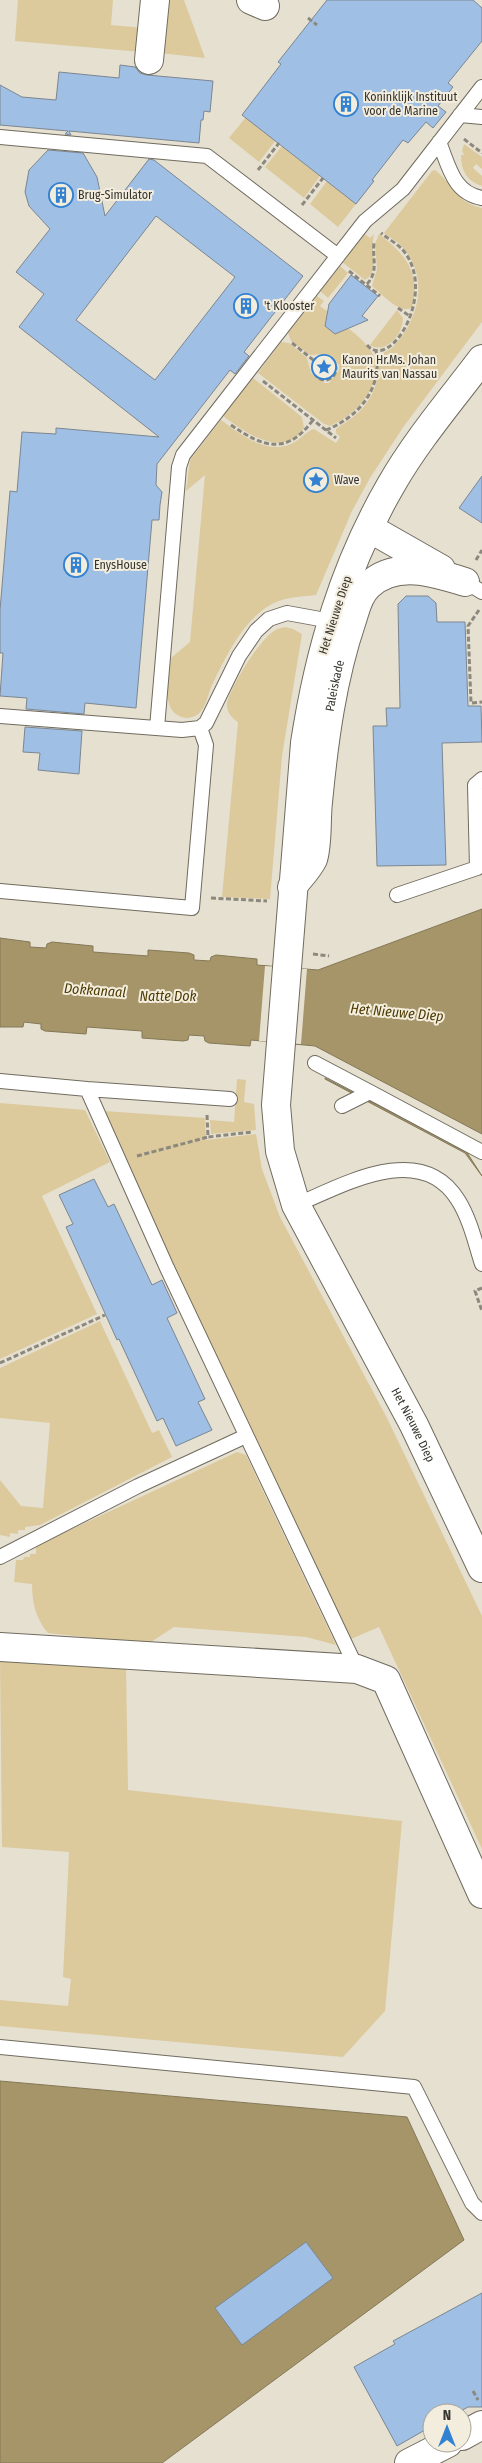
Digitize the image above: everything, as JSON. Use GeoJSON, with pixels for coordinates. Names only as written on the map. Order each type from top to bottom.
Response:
{"type":"FeatureCollection","features":[{"type":"Feature","properties":{"kind":"street"},"geometry":{"type":"LineString","coordinates":[[149,60],[152,6]]}},
{"type":"Feature","properties":{"kind":"street","name":"Het Nieuwe Diep"},"geometry":{"type":"LineString","coordinates":[[482,359],[391,484],[342,585],[331,622],[314,686],[305,743],[276,1105],[277,1130],[283,1163],[296,1205],[414,1425],[482,1568]]}},
{"type":"Feature","properties":{"kind":"street"},"geometry":{"type":"LineString","coordinates":[[369,528],[476,592]]}},
{"type":"Feature","properties":{"kind":"street","name":"Paleiskade"},"geometry":{"type":"LineString","coordinates":[[292,887],[313,860],[323,746],[331,700],[349,628],[361,594],[373,582],[404,570],[427,572],[476,592]]}},
{"type":"Feature","properties":{"kind":"street"},"geometry":{"type":"LineString","coordinates":[[0,1647],[79,1650],[357,1670],[386,1680],[482,1894]]}},
{"type":"Feature","properties":{"kind":"street"},"geometry":{"type":"LineString","coordinates":[[408,2463],[428,2453]]}},
{"type":"Feature","properties":{"kind":"lane"},"geometry":{"type":"LineString","coordinates":[[157,728],[179,467],[183,455],[365,221],[402,189],[482,87]]}},
{"type":"Feature","properties":{"kind":"lane"},"geometry":{"type":"LineString","coordinates":[[460,115],[482,117]]}},
{"type":"Feature","properties":{"kind":"lane"},"geometry":{"type":"LineString","coordinates":[[0,138],[207,156],[336,258]]}},
{"type":"Feature","properties":{"kind":"lane"},"geometry":{"type":"LineString","coordinates":[[440,142],[454,182],[463,191],[482,198]]}},
{"type":"Feature","properties":{"kind":"lane"},"geometry":{"type":"LineString","coordinates":[[0,716],[182,730],[200,728],[212,715],[235,664],[262,625],[275,615],[288,613],[331,622]]}},
{"type":"Feature","properties":{"kind":"lane"},"geometry":{"type":"LineString","coordinates":[[0,891],[192,908],[206,745],[200,728]]}},
{"type":"Feature","properties":{"kind":"lane"},"geometry":{"type":"LineString","coordinates":[[397,895],[477,868],[475,786],[482,779]]}},
{"type":"Feature","properties":{"kind":"lane"},"geometry":{"type":"LineString","coordinates":[[315,1064],[482,1152]]}},
{"type":"Feature","properties":{"kind":"lane"},"geometry":{"type":"LineString","coordinates":[[0,1082],[230,1099]]}},
{"type":"Feature","properties":{"kind":"lane"},"geometry":{"type":"LineString","coordinates":[[87,1089],[167,1268],[357,1670]]}},
{"type":"Feature","properties":{"kind":"lane"},"geometry":{"type":"LineString","coordinates":[[342,1106],[370,1092]]}},
{"type":"Feature","properties":{"kind":"lane"},"geometry":{"type":"LineString","coordinates":[[296,1205],[382,1171],[401,1168],[419,1171],[443,1183],[458,1200],[469,1224],[482,1264]]}},
{"type":"Feature","properties":{"kind":"lane"},"geometry":{"type":"LineString","coordinates":[[0,1557],[138,1486],[246,1436]]}},
{"type":"Feature","properties":{"kind":"lane"},"geometry":{"type":"LineString","coordinates":[[0,2047],[414,2087],[472,2203],[482,2213]]}},
{"type":"Feature","properties":{"kind":"path"},"geometry":{"type":"LineString","coordinates":[[308,18],[317,25]]}},
{"type":"Feature","properties":{"kind":"path"},"geometry":{"type":"LineString","coordinates":[[246,186],[279,143]]}},
{"type":"Feature","properties":{"kind":"path"},"geometry":{"type":"LineString","coordinates":[[290,220],[323,178]]}},
{"type":"Feature","properties":{"kind":"path"},"geometry":{"type":"LineString","coordinates":[[367,284],[374,274],[373,245],[378,231],[402,249],[413,268],[417,292],[411,317],[392,345],[381,351],[376,351],[367,345]]}},
{"type":"Feature","properties":{"kind":"path"},"geometry":{"type":"LineString","coordinates":[[336,258],[380,296]]}},
{"type":"Feature","properties":{"kind":"path"},"geometry":{"type":"LineString","coordinates":[[398,308],[411,317]]}},
{"type":"Feature","properties":{"kind":"path"},"geometry":{"type":"LineString","coordinates":[[278,332],[317,363]]}},
{"type":"Feature","properties":{"kind":"path"},"geometry":{"type":"LineString","coordinates":[[326,430],[350,418],[369,398],[377,373],[376,351]]}},
{"type":"Feature","properties":{"kind":"path"},"geometry":{"type":"LineString","coordinates":[[326,357],[336,365],[337,370],[328,380],[324,381],[313,373],[313,368],[317,363],[321,358],[326,357]]}},
{"type":"Feature","properties":{"kind":"path"},"geometry":{"type":"LineString","coordinates":[[248,370],[336,438]]}},
{"type":"Feature","properties":{"kind":"path"},"geometry":{"type":"LineString","coordinates":[[215,413],[238,430],[271,445],[288,443],[296,439],[313,420]]}},
{"type":"Feature","properties":{"kind":"path"},"geometry":{"type":"LineString","coordinates":[[478,556],[482,550]]}},
{"type":"Feature","properties":{"kind":"path"},"geometry":{"type":"LineString","coordinates":[[476,592],[468,626],[471,703],[482,702]]}},
{"type":"Feature","properties":{"kind":"path"},"geometry":{"type":"LineString","coordinates":[[226,899],[270,902]]}},
{"type":"Feature","properties":{"kind":"path"},"geometry":{"type":"LineString","coordinates":[[317,954],[329,956]]}},
{"type":"Feature","properties":{"kind":"path"},"geometry":{"type":"LineString","coordinates":[[208,1098],[208,1137]]}},
{"type":"Feature","properties":{"kind":"path"},"geometry":{"type":"LineString","coordinates":[[119,1160],[208,1137],[256,1132]]}},
{"type":"Feature","properties":{"kind":"path"},"geometry":{"type":"LineString","coordinates":[[482,1288],[475,1291],[482,1311]]}},
{"type":"Feature","properties":{"kind":"path"},"geometry":{"type":"LineString","coordinates":[[0,1363],[105,1315]]}},
{"type":"Feature","properties":{"kind":"path"},"geometry":{"type":"LineString","coordinates":[[473,2391],[476,2396]]}},
{"type":"Feature","properties":{"kind":"shaded area"},"geometry":{"type":"Polygon","coordinates":[[[18,0],[113,0],[111,25],[144,28],[142,52],[15,41],[18,0]]]}},
{"type":"Feature","properties":{"kind":"shaded area"},"geometry":{"type":"Polygon","coordinates":[[[165,0],[184,0],[205,58],[160,53],[165,0]]]}},
{"type":"Feature","properties":{"kind":"shaded area"},"geometry":{"type":"Polygon","coordinates":[[[246,117],[276,140],[259,162],[229,138],[246,117]]]}},
{"type":"Feature","properties":{"kind":"shaded area"},"geometry":{"type":"Polygon","coordinates":[[[464,144],[482,157],[482,169],[476,164],[473,168],[482,176],[482,186],[472,181],[464,171],[461,155],[464,155],[462,151],[464,144]]]}},
{"type":"Feature","properties":{"kind":"shaded area"},"geometry":{"type":"Polygon","coordinates":[[[282,146],[320,176],[304,198],[265,167],[282,146]]]}},
{"type":"Feature","properties":{"kind":"shaded area"},"geometry":{"type":"Polygon","coordinates":[[[435,170],[466,202],[482,208],[482,322],[404,426],[370,478],[352,511],[316,595],[278,601],[258,614],[242,632],[228,653],[201,711],[190,718],[179,716],[172,711],[169,703],[168,685],[171,658],[190,642],[205,475],[186,491],[190,460],[221,420],[245,437],[272,447],[282,447],[291,444],[314,429],[336,443],[340,437],[336,433],[336,429],[359,412],[374,390],[378,374],[379,356],[392,348],[401,338],[414,313],[418,287],[417,274],[403,247],[384,233],[432,171],[435,170]]]}},
{"type":"Feature","properties":{"kind":"shaded area"},"geometry":{"type":"Polygon","coordinates":[[[327,181],[356,204],[338,227],[310,204],[327,181]]]}},
{"type":"Feature","properties":{"kind":"shaded area"},"geometry":{"type":"Polygon","coordinates":[[[365,234],[370,238],[374,234],[373,266],[370,276],[365,280],[342,262],[365,234]]]}},
{"type":"Feature","properties":{"kind":"shaded area"},"geometry":{"type":"Polygon","coordinates":[[[379,234],[396,249],[409,265],[414,284],[412,308],[407,309],[396,306],[372,286],[377,269],[375,244],[379,234]]]}},
{"type":"Feature","properties":{"kind":"shaded area"},"geometry":{"type":"Polygon","coordinates":[[[340,266],[348,273],[328,298],[320,291],[340,266]]]}},
{"type":"Feature","properties":{"kind":"shaded area"},"geometry":{"type":"Polygon","coordinates":[[[317,296],[324,301],[320,306],[331,314],[325,326],[336,334],[345,326],[367,345],[375,360],[376,371],[374,381],[364,400],[348,416],[330,426],[324,424],[258,373],[281,342],[289,343],[307,358],[311,373],[324,383],[329,383],[339,370],[339,365],[326,354],[310,355],[291,341],[288,333],[317,296]]]}},
{"type":"Feature","properties":{"kind":"shaded area"},"geometry":{"type":"Polygon","coordinates":[[[397,310],[403,318],[397,336],[382,347],[370,345],[397,310]]]}},
{"type":"Feature","properties":{"kind":"shaded area"},"geometry":{"type":"Polygon","coordinates":[[[253,378],[302,417],[304,428],[296,437],[286,442],[264,440],[242,429],[223,416],[253,378]]]}},
{"type":"Feature","properties":{"kind":"shaded area"},"geometry":{"type":"Polygon","coordinates":[[[285,627],[302,634],[282,756],[270,899],[222,897],[238,722],[227,709],[227,703],[240,675],[261,643],[274,631],[285,627]]]}},
{"type":"Feature","properties":{"kind":"shaded area"},"geometry":{"type":"Polygon","coordinates":[[[237,1079],[246,1080],[244,1102],[254,1104],[256,1130],[211,1134],[210,1120],[234,1122],[237,1079]]]}},
{"type":"Feature","properties":{"kind":"shaded area"},"geometry":{"type":"Polygon","coordinates":[[[0,1103],[85,1110],[110,1162],[42,1196],[97,1314],[0,1359],[0,1103]]]}},
{"type":"Feature","properties":{"kind":"shaded area"},"geometry":{"type":"Polygon","coordinates":[[[104,1111],[205,1118],[206,1140],[256,1134],[262,1169],[280,1217],[387,1418],[482,1616],[482,1849],[379,1627],[351,1639],[173,1265],[104,1111]]]}},
{"type":"Feature","properties":{"kind":"shaded area"},"geometry":{"type":"Polygon","coordinates":[[[100,1321],[152,1433],[159,1430],[172,1457],[40,1525],[25,1527],[25,1530],[18,1530],[18,1534],[10,1533],[10,1537],[0,1535],[0,1480],[21,1506],[43,1508],[50,1423],[0,1418],[0,1368],[100,1321]]]}},
{"type":"Feature","properties":{"kind":"shaded area"},"geometry":{"type":"Polygon","coordinates":[[[237,1452],[246,1455],[336,1645],[306,1637],[174,1627],[148,1644],[48,1633],[40,1622],[36,1610],[32,1584],[14,1582],[16,1560],[23,1560],[24,1557],[30,1557],[30,1554],[36,1554],[36,1547],[42,1543],[237,1452]]]}},
{"type":"Feature","properties":{"kind":"shaded area"},"geometry":{"type":"Polygon","coordinates":[[[0,1658],[126,1665],[128,1790],[402,1821],[385,2011],[343,2057],[0,2026],[0,2000],[68,2006],[71,1979],[63,1977],[69,1852],[2,1847],[0,1658]]]}},
{"type":"Feature","properties":{"kind":"water"},"geometry":{"type":"Polygon","coordinates":[[[482,909],[482,1134],[315,1046],[251,1040],[250,1046],[209,1043],[205,1041],[204,1036],[189,1035],[188,1040],[183,1041],[142,1038],[142,1031],[87,1027],[86,1034],[45,1031],[41,1029],[41,1024],[24,1022],[23,1027],[0,1027],[0,938],[30,942],[30,947],[46,948],[47,944],[52,942],[93,946],[93,952],[148,956],[148,950],[189,953],[194,955],[194,960],[210,961],[211,957],[216,955],[257,959],[257,965],[318,970],[482,909]]]}},
{"type":"Feature","properties":{"kind":"water"},"geometry":{"type":"Polygon","coordinates":[[[325,1078],[466,1151],[482,1176],[465,1153],[325,1078]]]}},
{"type":"Feature","properties":{"kind":"water"},"geometry":{"type":"Polygon","coordinates":[[[0,2081],[407,2117],[464,2240],[162,2463],[0,2463],[0,2081]]]}},
{"type":"Feature","properties":{"kind":"pier"},"geometry":{"type":"Polygon","coordinates":[[[265,966],[307,969],[301,1044],[259,1041],[265,966]]]}},
{"type":"Feature","properties":{"kind":"building","name":"Koninklijk Instituut voor de Marine"},"geometry":{"type":"Polygon","coordinates":[[[327,0],[473,0],[482,8],[482,41],[448,83],[453,87],[438,106],[446,112],[433,128],[426,122],[408,143],[403,140],[356,204],[242,115],[281,64],[278,62],[327,0]]]}},
{"type":"Feature","properties":{"kind":"building"},"geometry":{"type":"Polygon","coordinates":[[[120,65],[135,67],[140,73],[147,75],[213,81],[210,112],[204,111],[203,120],[201,120],[199,143],[69,131],[71,135],[65,134],[68,131],[0,125],[0,85],[22,97],[56,100],[59,72],[119,78],[120,65]]]}},
{"type":"Feature","properties":{"kind":"building"},"geometry":{"type":"Polygon","coordinates":[[[48,150],[83,153],[97,177],[105,216],[149,159],[154,160],[303,276],[244,352],[249,356],[235,374],[230,370],[157,464],[156,485],[162,492],[159,520],[152,520],[136,708],[85,703],[84,714],[26,709],[27,698],[0,696],[3,653],[0,653],[0,610],[10,491],[17,492],[22,432],[56,434],[56,428],[159,437],[19,327],[44,294],[16,272],[50,229],[29,206],[25,192],[29,170],[48,150]],[[156,216],[76,320],[155,380],[235,277],[156,216]]]}},
{"type":"Feature","properties":{"kind":"building"},"geometry":{"type":"Polygon","coordinates":[[[351,275],[378,296],[362,316],[368,320],[335,334],[325,326],[329,304],[351,275]]]}},
{"type":"Feature","properties":{"kind":"building"},"geometry":{"type":"Polygon","coordinates":[[[482,476],[482,523],[459,508],[482,476]]]}},
{"type":"Feature","properties":{"kind":"building"},"geometry":{"type":"Polygon","coordinates":[[[406,596],[428,596],[436,603],[437,622],[465,622],[468,706],[481,706],[482,742],[442,743],[446,865],[377,866],[373,726],[387,726],[386,708],[400,708],[398,604],[406,596]]]}},
{"type":"Feature","properties":{"kind":"building"},"geometry":{"type":"Polygon","coordinates":[[[25,727],[82,731],[79,774],[38,770],[40,753],[23,752],[25,727]]]}},
{"type":"Feature","properties":{"kind":"building"},"geometry":{"type":"Polygon","coordinates":[[[94,1179],[108,1207],[114,1204],[152,1285],[162,1280],[177,1313],[167,1318],[205,1399],[198,1402],[212,1430],[176,1446],[163,1418],[157,1421],[119,1339],[117,1340],[66,1227],[73,1224],[59,1195],[94,1179]]]}},
{"type":"Feature","properties":{"kind":"building"},"geometry":{"type":"Polygon","coordinates":[[[306,2242],[333,2278],[242,2345],[215,2308],[306,2242]]]}},
{"type":"Feature","properties":{"kind":"building"},"geometry":{"type":"Polygon","coordinates":[[[482,2293],[482,2407],[472,2407],[472,2403],[422,2403],[422,2432],[397,2446],[354,2367],[395,2344],[393,2341],[482,2293]]]}},
{"type":"Feature","properties":{"kind":"place","name":"Koninklijk Instituut voor de Marine"},"geometry":{"type":"Point","coordinates":[346,104]}},
{"type":"Feature","properties":{"kind":"place","name":"Brug-Simulator"},"geometry":{"type":"Point","coordinates":[61,195]}},
{"type":"Feature","properties":{"kind":"place","name":"'t Klooster"},"geometry":{"type":"Point","coordinates":[246,306]}},
{"type":"Feature","properties":{"kind":"place","name":"Kanon Hr.Ms. Johan Maurits van Nassau"},"geometry":{"type":"Point","coordinates":[324,367]}},
{"type":"Feature","properties":{"kind":"place","name":"Wave"},"geometry":{"type":"Point","coordinates":[316,480]}},
{"type":"Feature","properties":{"kind":"place","name":"EnysHouse"},"geometry":{"type":"Point","coordinates":[76,565]}},
{"type":"Feature","properties":{"kind":"water label","name":"Dokkanaal"},"geometry":{"type":"Point","coordinates":[95,990]}},
{"type":"Feature","properties":{"kind":"water label","name":"Natte Dok"},"geometry":{"type":"Point","coordinates":[168,996]}}]}
